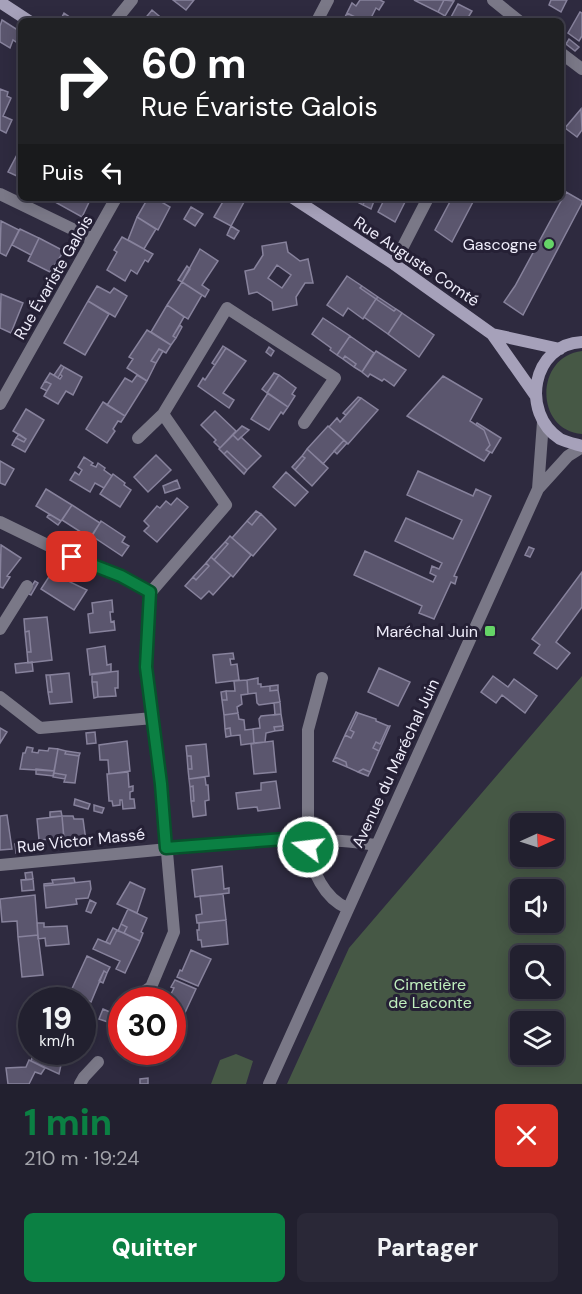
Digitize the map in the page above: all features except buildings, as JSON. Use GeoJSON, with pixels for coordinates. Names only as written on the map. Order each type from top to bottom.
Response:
{"type":"FeatureCollection","features":[{"type":"Feature","properties":{"kind":"street"},"geometry":{"type":"LineString","coordinates":[[117,18],[132,0]]}},
{"type":"Feature","properties":{"kind":"street"},"geometry":{"type":"LineString","coordinates":[[319,18],[328,0]]}},
{"type":"Feature","properties":{"kind":"street"},"geometry":{"type":"LineString","coordinates":[[493,0],[515,18]]}},
{"type":"Feature","properties":{"kind":"street"},"geometry":{"type":"LineString","coordinates":[[0,2],[24,18]]}},
{"type":"Feature","properties":{"kind":"street"},"geometry":{"type":"LineString","coordinates":[[564,55],[582,69]]}},
{"type":"Feature","properties":{"kind":"street"},"geometry":{"type":"LineString","coordinates":[[0,194],[93,239]]}},
{"type":"Feature","properties":{"kind":"street","name":"Rue Évariste Galois"},"geometry":{"type":"LineString","coordinates":[[0,404],[114,201]]}},
{"type":"Feature","properties":{"kind":"street","name":"Rue Auguste Comté"},"geometry":{"type":"LineString","coordinates":[[298,201],[394,264],[492,334],[535,395],[537,409],[543,422]]}},
{"type":"Feature","properties":{"kind":"street"},"geometry":{"type":"LineString","coordinates":[[394,264],[426,201]]}},
{"type":"Feature","properties":{"kind":"street"},"geometry":{"type":"LineString","coordinates":[[138,438],[163,414],[227,308],[335,378],[304,423]]}},
{"type":"Feature","properties":{"kind":"street","name":"Rue Auguste Comté"},"geometry":{"type":"LineString","coordinates":[[492,334],[560,349]]}},
{"type":"Feature","properties":{"kind":"street"},"geometry":{"type":"LineString","coordinates":[[535,395],[538,377],[547,361],[560,349],[580,340]]}},
{"type":"Feature","properties":{"kind":"street"},"geometry":{"type":"LineString","coordinates":[[151,987],[174,932],[146,667],[150,592],[226,505],[163,414]]}},
{"type":"Feature","properties":{"kind":"street"},"geometry":{"type":"LineString","coordinates":[[543,422],[560,439],[582,447]]}},
{"type":"Feature","properties":{"kind":"street","name":"Avenue du Maréchal Juin"},"geometry":{"type":"LineString","coordinates":[[538,489],[543,422]]}},
{"type":"Feature","properties":{"kind":"street","name":"Avenue du Maréchal Juin"},"geometry":{"type":"LineString","coordinates":[[269,1084],[538,489],[568,456],[582,447]]}},
{"type":"Feature","properties":{"kind":"street"},"geometry":{"type":"LineString","coordinates":[[0,522],[72,557],[121,576],[150,592]]}},
{"type":"Feature","properties":{"kind":"street"},"geometry":{"type":"LineString","coordinates":[[0,629],[27,586]]}},
{"type":"Feature","properties":{"kind":"street"},"geometry":{"type":"LineString","coordinates":[[322,678],[308,730],[308,847],[310,860],[326,893],[347,908]]}},
{"type":"Feature","properties":{"kind":"street"},"geometry":{"type":"LineString","coordinates":[[0,697],[40,729],[153,718]]}},
{"type":"Feature","properties":{"kind":"street","name":"Rue Victor Massé"},"geometry":{"type":"LineString","coordinates":[[0,865],[284,839],[308,847]]}},
{"type":"Feature","properties":{"kind":"street"},"geometry":{"type":"LineString","coordinates":[[308,847],[335,839],[376,844]]}},
{"type":"Feature","properties":{"kind":"street"},"geometry":{"type":"LineString","coordinates":[[80,1084],[98,1062]]}},
{"type":"Feature","properties":{"kind":"green space"},"geometry":{"type":"Polygon","coordinates":[[[582,351],[582,434],[566,429],[555,420],[546,393],[549,378],[555,366],[567,356],[582,351]]]}},
{"type":"Feature","properties":{"kind":"green space","name":"Cimetière de Laconte"},"geometry":{"type":"Polygon","coordinates":[[[582,676],[582,1084],[287,1084],[349,948],[582,676]]]}},
{"type":"Feature","properties":{"kind":"green space"},"geometry":{"type":"Polygon","coordinates":[[[236,1054],[253,1061],[246,1084],[211,1084],[220,1060],[236,1054]]]}},
{"type":"Feature","properties":{"kind":"place","name":"Gascogne"},"geometry":{"type":"Point","coordinates":[549,244]}},
{"type":"Feature","properties":{"kind":"place","name":"Maréchal Juin"},"geometry":{"type":"Point","coordinates":[490,631]}},
{"type":"Feature","properties":{"kind":"route"},"geometry":{"type":"LineString","coordinates":[[72,557],[121,576],[150,592],[146,667],[161,784],[166,848],[284,839],[308,847]]}}]}
